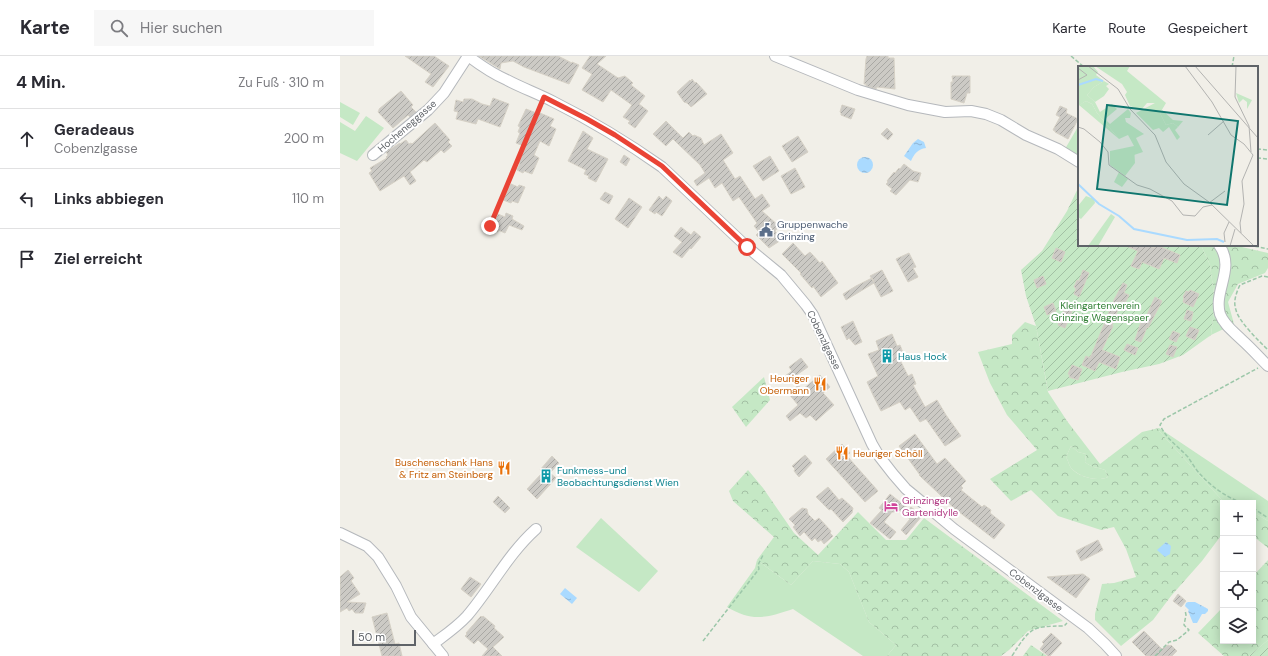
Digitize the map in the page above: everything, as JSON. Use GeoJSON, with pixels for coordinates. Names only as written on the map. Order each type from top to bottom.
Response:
{"type":"FeatureCollection","features":[{"type":"Feature","properties":{"kind":"street","name":"Cobenzlgasse"},"geometry":{"type":"LineString","coordinates":[[468,56],[498,76],[587,119],[615,135],[662,166],[747,247],[781,275],[803,300],[813,315],[872,444],[898,481],[954,529],[1097,636],[1116,656]]}},
{"type":"Feature","properties":{"kind":"street","name":"Hocheneggasse"},"geometry":{"type":"LineString","coordinates":[[373,155],[428,110],[444,93],[468,56]]}},
{"type":"Feature","properties":{"kind":"street"},"geometry":{"type":"LineString","coordinates":[[775,56],[858,90],[908,105],[945,112],[971,111],[986,114],[1001,120],[1026,135],[1062,151],[1078,161]]}},
{"type":"Feature","properties":{"kind":"street"},"geometry":{"type":"LineString","coordinates":[[1220,246],[1226,262],[1219,302],[1220,313],[1225,324],[1267,365]]}},
{"type":"Feature","properties":{"kind":"street"},"geometry":{"type":"LineString","coordinates":[[433,644],[467,616],[506,563],[526,538],[536,529]]}},
{"type":"Feature","properties":{"kind":"street"},"geometry":{"type":"LineString","coordinates":[[340,533],[367,546],[378,557],[396,586],[411,617],[443,656]]}},
{"type":"Feature","properties":{"kind":"path"},"geometry":{"type":"LineString","coordinates":[[1071,56],[1083,66]]}},
{"type":"Feature","properties":{"kind":"path"},"geometry":{"type":"LineString","coordinates":[[1232,66],[1234,56]]}},
{"type":"Feature","properties":{"kind":"path"},"geometry":{"type":"LineString","coordinates":[[490,226],[544,97]]}},
{"type":"Feature","properties":{"kind":"path"},"geometry":{"type":"LineString","coordinates":[[1258,149],[1268,150]]}},
{"type":"Feature","properties":{"kind":"path"},"geometry":{"type":"LineString","coordinates":[[1258,158],[1268,159]]}},
{"type":"Feature","properties":{"kind":"path"},"geometry":{"type":"LineString","coordinates":[[1254,246],[1268,249]]}},
{"type":"Feature","properties":{"kind":"path"},"geometry":{"type":"LineString","coordinates":[[1268,277],[1262,276],[1240,285],[1235,295],[1236,310],[1247,328],[1268,350]]}},
{"type":"Feature","properties":{"kind":"path"},"geometry":{"type":"LineString","coordinates":[[1232,500],[1222,494],[1201,476],[1188,457],[1164,434],[1160,424],[1164,419],[1267,365]]}},
{"type":"Feature","properties":{"kind":"path"},"geometry":{"type":"LineString","coordinates":[[1256,510],[1268,518]]}},
{"type":"Feature","properties":{"kind":"path"},"geometry":{"type":"LineString","coordinates":[[703,641],[759,569],[758,565],[763,555]]}},
{"type":"Feature","properties":{"kind":"path"},"geometry":{"type":"LineString","coordinates":[[1155,656],[1169,642],[1177,640],[1189,630],[1184,625],[1186,615],[1185,610]]}},
{"type":"Feature","properties":{"kind":"path"},"geometry":{"type":"LineString","coordinates":[[1012,656],[1029,632],[1036,628],[1045,626],[1064,626],[1073,617]]}},
{"type":"Feature","properties":{"kind":"green space"},"geometry":{"type":"Polygon","coordinates":[[[340,102],[360,113],[353,125],[340,117],[340,102]]]}},
{"type":"Feature","properties":{"kind":"green space"},"geometry":{"type":"Polygon","coordinates":[[[366,116],[384,128],[357,161],[340,153],[340,122],[355,131],[366,116]]]}},
{"type":"Feature","properties":{"kind":"green space"},"geometry":{"type":"Polygon","coordinates":[[[1078,127],[1078,166],[1065,149],[1078,127]]]}},
{"type":"Feature","properties":{"kind":"green space","name":"Kleingartenverein Grinzing Wagenspaer"},"geometry":{"type":"Polygon","coordinates":[[[1078,188],[1078,246],[1201,246],[1210,265],[1215,302],[1211,335],[1183,355],[1159,364],[1048,391],[1036,326],[1026,296],[1021,270],[1042,251],[1067,211],[1078,188]]]}},
{"type":"Feature","properties":{"kind":"green space"},"geometry":{"type":"Polygon","coordinates":[[[1201,246],[1237,246],[1268,253],[1268,268],[1265,273],[1238,284],[1228,302],[1234,324],[1211,335],[1215,302],[1210,265],[1201,246]]]}},
{"type":"Feature","properties":{"kind":"green space"},"geometry":{"type":"Polygon","coordinates":[[[1025,322],[1036,326],[1048,392],[1067,421],[1100,464],[1142,432],[1159,428],[1159,431],[1222,500],[1220,500],[1220,537],[1153,620],[1121,646],[1095,620],[1102,584],[1114,583],[1136,577],[1126,549],[1114,527],[1101,530],[1058,516],[1031,490],[1011,501],[990,479],[1037,450],[1007,415],[990,383],[978,352],[1012,344],[1012,335],[1025,322]],[[1071,446],[1066,457],[1071,468],[1075,472],[1089,478],[1099,479],[1108,477],[1105,470],[1085,462],[1086,454],[1078,452],[1071,446]]]}},
{"type":"Feature","properties":{"kind":"green space"},"geometry":{"type":"Polygon","coordinates":[[[764,377],[770,400],[746,427],[732,407],[764,377]]]}},
{"type":"Feature","properties":{"kind":"green space"},"geometry":{"type":"Polygon","coordinates":[[[1159,428],[1268,501],[1268,521],[1256,514],[1256,500],[1222,500],[1159,431],[1159,428]]]}},
{"type":"Feature","properties":{"kind":"green space"},"geometry":{"type":"Polygon","coordinates":[[[1071,446],[1078,452],[1086,454],[1085,462],[1105,470],[1108,477],[1094,479],[1075,472],[1071,468],[1066,457],[1071,446]]]}},
{"type":"Feature","properties":{"kind":"green space"},"geometry":{"type":"Polygon","coordinates":[[[748,470],[763,488],[794,533],[818,555],[858,512],[886,540],[906,540],[924,518],[1063,621],[1028,631],[1001,656],[887,656],[896,645],[869,622],[849,572],[840,564],[813,561],[791,585],[757,560],[774,537],[733,501],[729,491],[748,470]]]}},
{"type":"Feature","properties":{"kind":"green space"},"geometry":{"type":"Polygon","coordinates":[[[1256,514],[1268,521],[1268,548],[1256,538],[1256,514]]]}},
{"type":"Feature","properties":{"kind":"green space"},"geometry":{"type":"Polygon","coordinates":[[[601,518],[658,571],[639,592],[576,547],[601,518]]]}},
{"type":"Feature","properties":{"kind":"green space"},"geometry":{"type":"Polygon","coordinates":[[[757,560],[791,585],[813,561],[840,564],[849,572],[869,622],[896,645],[887,656],[863,656],[793,609],[775,615],[752,617],[736,612],[727,607],[755,568],[757,560]]]}},
{"type":"Feature","properties":{"kind":"green space"},"geometry":{"type":"Polygon","coordinates":[[[1268,560],[1268,640],[1249,656],[1224,656],[1198,633],[1220,610],[1220,644],[1256,644],[1256,573],[1268,560]]]}},
{"type":"Feature","properties":{"kind":"green space"},"geometry":{"type":"Polygon","coordinates":[[[1268,640],[1268,656],[1249,656],[1268,640]]]}},
{"type":"Feature","properties":{"kind":"green space"},"geometry":{"type":"Polygon","coordinates":[[[1031,645],[1047,656],[1023,656],[1031,645]]]}},
{"type":"Feature","properties":{"kind":"water"},"geometry":{"type":"Polygon","coordinates":[[[918,139],[924,142],[926,148],[917,152],[911,161],[904,156],[913,143],[918,139]]]}},
{"type":"Feature","properties":{"kind":"water"},"geometry":{"type":"Polygon","coordinates":[[[865,157],[872,162],[873,165],[868,172],[865,173],[858,168],[857,165],[862,158],[865,157]]]}},
{"type":"Feature","properties":{"kind":"water"},"geometry":{"type":"Polygon","coordinates":[[[1166,542],[1171,546],[1170,554],[1165,557],[1157,550],[1166,542]]]}},
{"type":"Feature","properties":{"kind":"water"},"geometry":{"type":"Polygon","coordinates":[[[565,588],[577,598],[572,604],[560,594],[565,588]]]}},
{"type":"Feature","properties":{"kind":"water"},"geometry":{"type":"Polygon","coordinates":[[[1188,602],[1195,602],[1208,609],[1205,614],[1202,614],[1197,623],[1193,623],[1188,611],[1189,610],[1185,606],[1188,602]]]}},
{"type":"Feature","properties":{"kind":"building"},"geometry":{"type":"Polygon","coordinates":[[[405,56],[434,56],[449,66],[433,87],[425,82],[431,74],[405,56]]]}},
{"type":"Feature","properties":{"kind":"building"},"geometry":{"type":"Polygon","coordinates":[[[479,56],[558,56],[579,65],[569,84],[524,67],[513,61],[501,63],[500,69],[479,56]]]}},
{"type":"Feature","properties":{"kind":"building"},"geometry":{"type":"Polygon","coordinates":[[[590,56],[606,56],[597,64],[618,78],[625,76],[633,83],[631,85],[645,96],[639,104],[648,111],[635,128],[628,123],[630,121],[623,117],[632,105],[611,90],[603,102],[582,90],[592,74],[582,68],[590,56]]]}},
{"type":"Feature","properties":{"kind":"building"},"geometry":{"type":"Polygon","coordinates":[[[867,56],[888,56],[888,58],[894,58],[895,89],[877,87],[876,89],[864,84],[867,56]]]}},
{"type":"Feature","properties":{"kind":"building"},"geometry":{"type":"Polygon","coordinates":[[[952,76],[970,76],[970,93],[967,93],[964,103],[951,99],[951,82],[953,82],[952,76]]]}},
{"type":"Feature","properties":{"kind":"building"},"geometry":{"type":"Polygon","coordinates":[[[692,79],[707,94],[691,107],[684,102],[677,92],[692,79]]]}},
{"type":"Feature","properties":{"kind":"building"},"geometry":{"type":"Polygon","coordinates":[[[401,91],[413,105],[411,107],[416,112],[410,117],[408,115],[393,128],[378,112],[379,109],[401,91]]]}},
{"type":"Feature","properties":{"kind":"building"},"geometry":{"type":"Polygon","coordinates":[[[493,98],[509,104],[500,127],[478,119],[476,124],[456,119],[458,112],[454,111],[456,100],[463,102],[464,99],[472,99],[490,106],[493,98]]]}},
{"type":"Feature","properties":{"kind":"building"},"geometry":{"type":"Polygon","coordinates":[[[842,105],[855,109],[851,119],[841,115],[840,112],[842,105]]]}},
{"type":"Feature","properties":{"kind":"building"},"geometry":{"type":"Polygon","coordinates":[[[1060,106],[1067,109],[1066,113],[1078,119],[1068,139],[1053,130],[1060,117],[1056,115],[1060,106]]]}},
{"type":"Feature","properties":{"kind":"building"},"geometry":{"type":"Polygon","coordinates":[[[526,109],[554,119],[550,126],[556,129],[549,146],[540,141],[534,155],[539,158],[532,174],[524,171],[523,173],[517,170],[520,163],[518,163],[526,147],[516,143],[520,133],[518,132],[520,127],[518,126],[526,109]]]}},
{"type":"Feature","properties":{"kind":"building"},"geometry":{"type":"Polygon","coordinates":[[[666,121],[683,138],[689,132],[693,136],[694,135],[701,138],[704,145],[721,134],[733,153],[723,160],[735,179],[740,176],[755,199],[762,194],[770,206],[762,211],[779,226],[775,231],[781,240],[769,248],[756,235],[759,232],[754,226],[757,223],[739,197],[733,201],[722,183],[715,188],[709,178],[697,186],[694,181],[705,173],[700,165],[673,139],[666,146],[653,134],[666,121]]]}},
{"type":"Feature","properties":{"kind":"building"},"geometry":{"type":"Polygon","coordinates":[[[435,123],[450,140],[448,142],[452,146],[444,153],[441,150],[427,162],[424,160],[410,172],[416,181],[410,185],[404,176],[380,191],[369,173],[372,171],[370,168],[387,158],[386,157],[388,155],[386,152],[400,143],[406,140],[409,144],[412,144],[435,123]]]}},
{"type":"Feature","properties":{"kind":"building"},"geometry":{"type":"Polygon","coordinates":[[[887,128],[893,134],[888,140],[881,134],[887,128]]]}},
{"type":"Feature","properties":{"kind":"building"},"geometry":{"type":"Polygon","coordinates":[[[583,131],[593,138],[587,149],[608,159],[596,182],[584,174],[586,170],[568,161],[583,131]]]}},
{"type":"Feature","properties":{"kind":"building"},"geometry":{"type":"Polygon","coordinates":[[[798,136],[808,152],[792,162],[782,146],[798,136]]]}},
{"type":"Feature","properties":{"kind":"building"},"geometry":{"type":"Polygon","coordinates":[[[624,155],[630,159],[626,166],[620,162],[624,155]]]}},
{"type":"Feature","properties":{"kind":"building"},"geometry":{"type":"Polygon","coordinates":[[[770,156],[779,171],[763,181],[753,166],[770,156]]]}},
{"type":"Feature","properties":{"kind":"building"},"geometry":{"type":"Polygon","coordinates":[[[904,164],[913,171],[921,173],[918,182],[910,180],[896,195],[890,191],[892,189],[886,184],[894,172],[895,173],[899,168],[900,169],[904,164]]]}},
{"type":"Feature","properties":{"kind":"building"},"geometry":{"type":"Polygon","coordinates":[[[795,168],[805,187],[791,194],[781,176],[795,168]]]}},
{"type":"Feature","properties":{"kind":"building"},"geometry":{"type":"Polygon","coordinates":[[[511,184],[518,187],[519,185],[525,187],[518,203],[512,201],[511,203],[503,200],[511,184]]]}},
{"type":"Feature","properties":{"kind":"building"},"geometry":{"type":"Polygon","coordinates":[[[605,192],[613,196],[609,204],[600,199],[605,192]]]}},
{"type":"Feature","properties":{"kind":"building"},"geometry":{"type":"Polygon","coordinates":[[[659,196],[663,200],[666,196],[672,201],[662,216],[649,210],[659,196]]]}},
{"type":"Feature","properties":{"kind":"building"},"geometry":{"type":"Polygon","coordinates":[[[629,198],[642,207],[628,228],[615,219],[629,198]]]}},
{"type":"Feature","properties":{"kind":"building"},"geometry":{"type":"Polygon","coordinates":[[[506,213],[513,216],[512,219],[524,226],[522,230],[509,225],[505,233],[491,229],[498,214],[505,217],[506,213]]]}},
{"type":"Feature","properties":{"kind":"building"},"geometry":{"type":"Polygon","coordinates":[[[681,227],[691,235],[694,231],[701,237],[682,258],[673,252],[682,242],[674,236],[681,227]]]}},
{"type":"Feature","properties":{"kind":"building"},"geometry":{"type":"Polygon","coordinates":[[[793,243],[805,256],[810,252],[820,263],[822,261],[838,283],[821,297],[813,286],[812,288],[800,274],[801,273],[782,254],[793,243]]]}},
{"type":"Feature","properties":{"kind":"building"},"geometry":{"type":"Polygon","coordinates":[[[1126,246],[1150,246],[1154,248],[1155,246],[1158,246],[1180,255],[1177,263],[1164,258],[1159,269],[1142,262],[1139,269],[1131,266],[1138,251],[1126,246]]]}},
{"type":"Feature","properties":{"kind":"building"},"geometry":{"type":"Polygon","coordinates":[[[1056,248],[1065,252],[1061,262],[1052,258],[1056,248]]]}},
{"type":"Feature","properties":{"kind":"building"},"geometry":{"type":"Polygon","coordinates":[[[909,253],[916,267],[913,268],[918,277],[908,282],[896,259],[909,253]]]}},
{"type":"Feature","properties":{"kind":"building"},"geometry":{"type":"Polygon","coordinates":[[[882,270],[893,291],[881,297],[874,283],[846,300],[843,294],[872,278],[870,276],[882,270]]]}},
{"type":"Feature","properties":{"kind":"building"},"geometry":{"type":"Polygon","coordinates":[[[1083,270],[1089,273],[1079,297],[1074,294],[1076,289],[1074,287],[1077,280],[1079,281],[1083,270]]]}},
{"type":"Feature","properties":{"kind":"building"},"geometry":{"type":"Polygon","coordinates":[[[1043,276],[1046,284],[1037,288],[1034,280],[1043,276]]]}},
{"type":"Feature","properties":{"kind":"building"},"geometry":{"type":"Polygon","coordinates":[[[1123,283],[1127,285],[1124,293],[1129,295],[1125,303],[1121,301],[1113,326],[1102,350],[1120,357],[1116,369],[1099,362],[1095,371],[1082,365],[1086,356],[1090,358],[1091,356],[1114,300],[1123,283]]]}},
{"type":"Feature","properties":{"kind":"building"},"geometry":{"type":"Polygon","coordinates":[[[1190,290],[1199,294],[1193,307],[1183,302],[1183,297],[1186,291],[1189,292],[1190,290]]]}},
{"type":"Feature","properties":{"kind":"building"},"geometry":{"type":"Polygon","coordinates":[[[1155,297],[1162,301],[1148,328],[1147,327],[1141,342],[1135,340],[1143,316],[1146,317],[1155,297]]]}},
{"type":"Feature","properties":{"kind":"building"},"geometry":{"type":"Polygon","coordinates":[[[1053,303],[1056,311],[1047,315],[1044,307],[1053,303]]]}},
{"type":"Feature","properties":{"kind":"building"},"geometry":{"type":"Polygon","coordinates":[[[1067,303],[1074,306],[1065,328],[1058,325],[1067,303]]]}},
{"type":"Feature","properties":{"kind":"building"},"geometry":{"type":"Polygon","coordinates":[[[1187,310],[1193,312],[1191,321],[1184,319],[1187,310]]]}},
{"type":"Feature","properties":{"kind":"building"},"geometry":{"type":"Polygon","coordinates":[[[853,321],[862,342],[855,345],[849,338],[847,340],[841,327],[853,321]]]}},
{"type":"Feature","properties":{"kind":"building"},"geometry":{"type":"Polygon","coordinates":[[[1190,327],[1199,330],[1195,340],[1186,336],[1190,327]]]}},
{"type":"Feature","properties":{"kind":"building"},"geometry":{"type":"Polygon","coordinates":[[[1173,331],[1180,334],[1176,342],[1169,339],[1173,331]]]}},
{"type":"Feature","properties":{"kind":"building"},"geometry":{"type":"Polygon","coordinates":[[[892,334],[897,346],[900,345],[905,358],[900,360],[908,376],[912,374],[916,384],[913,385],[925,407],[937,400],[961,436],[945,446],[926,419],[920,422],[910,407],[905,410],[900,402],[881,411],[873,395],[867,382],[878,376],[868,354],[879,350],[876,341],[892,334]]]}},
{"type":"Feature","properties":{"kind":"building"},"geometry":{"type":"Polygon","coordinates":[[[1127,344],[1138,348],[1135,355],[1124,350],[1127,344]]]}},
{"type":"Feature","properties":{"kind":"building"},"geometry":{"type":"Polygon","coordinates":[[[1170,345],[1177,347],[1173,357],[1166,354],[1170,345]]]}},
{"type":"Feature","properties":{"kind":"building"},"geometry":{"type":"Polygon","coordinates":[[[801,358],[808,367],[788,381],[785,376],[792,371],[789,367],[801,358]]]}},
{"type":"Feature","properties":{"kind":"building"},"geometry":{"type":"Polygon","coordinates":[[[1072,365],[1082,369],[1078,380],[1069,377],[1070,375],[1068,374],[1072,365]]]}},
{"type":"Feature","properties":{"kind":"building"},"geometry":{"type":"Polygon","coordinates":[[[820,375],[830,387],[823,393],[834,405],[816,421],[810,415],[806,418],[800,413],[790,421],[786,416],[798,405],[789,394],[798,385],[802,390],[820,375]]]}},
{"type":"Feature","properties":{"kind":"building"},"geometry":{"type":"Polygon","coordinates":[[[915,434],[937,464],[945,458],[966,481],[961,486],[963,488],[961,490],[982,507],[984,505],[991,510],[990,513],[1005,525],[994,539],[954,508],[919,475],[899,446],[915,434]]]}},
{"type":"Feature","properties":{"kind":"building"},"geometry":{"type":"Polygon","coordinates":[[[842,444],[850,453],[847,456],[878,491],[865,502],[826,459],[842,444]]]}},
{"type":"Feature","properties":{"kind":"building"},"geometry":{"type":"Polygon","coordinates":[[[805,455],[812,463],[799,477],[792,466],[805,455]]]}},
{"type":"Feature","properties":{"kind":"building","name":"Funkmess-und Beobachtungsdienst Wien"},"geometry":{"type":"Polygon","coordinates":[[[552,456],[559,463],[550,473],[556,478],[537,499],[527,489],[543,472],[540,470],[552,456]]]}},
{"type":"Feature","properties":{"kind":"building"},"geometry":{"type":"Polygon","coordinates":[[[828,487],[839,500],[842,498],[853,508],[852,513],[843,522],[831,509],[829,510],[816,497],[828,487]]]}},
{"type":"Feature","properties":{"kind":"building"},"geometry":{"type":"Polygon","coordinates":[[[890,494],[909,509],[911,507],[922,516],[906,535],[901,530],[910,519],[899,510],[898,512],[892,512],[884,522],[896,532],[890,539],[870,523],[882,510],[879,508],[890,494]]]}},
{"type":"Feature","properties":{"kind":"building"},"geometry":{"type":"Polygon","coordinates":[[[498,496],[510,508],[505,513],[493,502],[498,496]]]}},
{"type":"Feature","properties":{"kind":"building"},"geometry":{"type":"Polygon","coordinates":[[[802,508],[807,509],[808,514],[815,521],[819,518],[831,531],[830,533],[833,536],[824,544],[821,540],[818,542],[815,538],[812,541],[804,532],[800,536],[793,527],[795,525],[789,519],[802,508]]]}},
{"type":"Feature","properties":{"kind":"building"},"geometry":{"type":"Polygon","coordinates":[[[1098,540],[1103,550],[1081,561],[1076,551],[1098,540]]]}},
{"type":"Feature","properties":{"kind":"building"},"geometry":{"type":"Polygon","coordinates":[[[348,570],[354,578],[351,581],[360,594],[347,602],[366,603],[363,613],[355,613],[352,609],[349,611],[347,608],[340,612],[340,577],[348,570]]]}},
{"type":"Feature","properties":{"kind":"building"},"geometry":{"type":"Polygon","coordinates":[[[1083,574],[1090,579],[1076,598],[1047,577],[1083,574]]]}},
{"type":"Feature","properties":{"kind":"building"},"geometry":{"type":"Polygon","coordinates":[[[470,577],[481,584],[471,597],[461,589],[470,577]]]}},
{"type":"Feature","properties":{"kind":"building"},"geometry":{"type":"Polygon","coordinates":[[[1178,594],[1186,601],[1181,607],[1173,601],[1178,594]]]}},
{"type":"Feature","properties":{"kind":"building"},"geometry":{"type":"Polygon","coordinates":[[[387,613],[395,644],[399,643],[402,656],[382,656],[372,617],[387,613]]]}},
{"type":"Feature","properties":{"kind":"building"},"geometry":{"type":"Polygon","coordinates":[[[481,616],[495,626],[494,628],[504,637],[493,647],[502,656],[482,656],[488,649],[478,640],[474,644],[465,636],[481,616]]]}},
{"type":"Feature","properties":{"kind":"building"},"geometry":{"type":"Polygon","coordinates":[[[1144,631],[1162,649],[1168,645],[1171,645],[1177,651],[1172,656],[1146,656],[1132,642],[1144,631]]]}},
{"type":"Feature","properties":{"kind":"building"},"geometry":{"type":"Polygon","coordinates":[[[1051,633],[1062,643],[1050,656],[1048,656],[1040,649],[1044,644],[1042,642],[1051,633]]]}},
{"type":"Feature","properties":{"kind":"place","name":"Gruppenwache Grinzing"},"geometry":{"type":"Point","coordinates":[766,230]}},
{"type":"Feature","properties":{"kind":"place","name":"Haus Hock"},"geometry":{"type":"Point","coordinates":[887,356]}},
{"type":"Feature","properties":{"kind":"place","name":"Heuriger Obermann"},"geometry":{"type":"Point","coordinates":[820,384]}},
{"type":"Feature","properties":{"kind":"place","name":"Heuriger Schöll"},"geometry":{"type":"Point","coordinates":[842,453]}},
{"type":"Feature","properties":{"kind":"place","name":"Buschenschank Hans & Fritz am Steinberg"},"geometry":{"type":"Point","coordinates":[504,468]}},
{"type":"Feature","properties":{"kind":"place","name":"Funkmess-und Beobachtungsdienst Wien"},"geometry":{"type":"Point","coordinates":[546,476]}},
{"type":"Feature","properties":{"kind":"place","name":"Grinzinger Gartenidylle"},"geometry":{"type":"Point","coordinates":[891,506]}},
{"type":"Feature","properties":{"kind":"route"},"geometry":{"type":"LineString","coordinates":[[490,226],[544,97],[615,135],[662,166],[747,247]]}}]}
